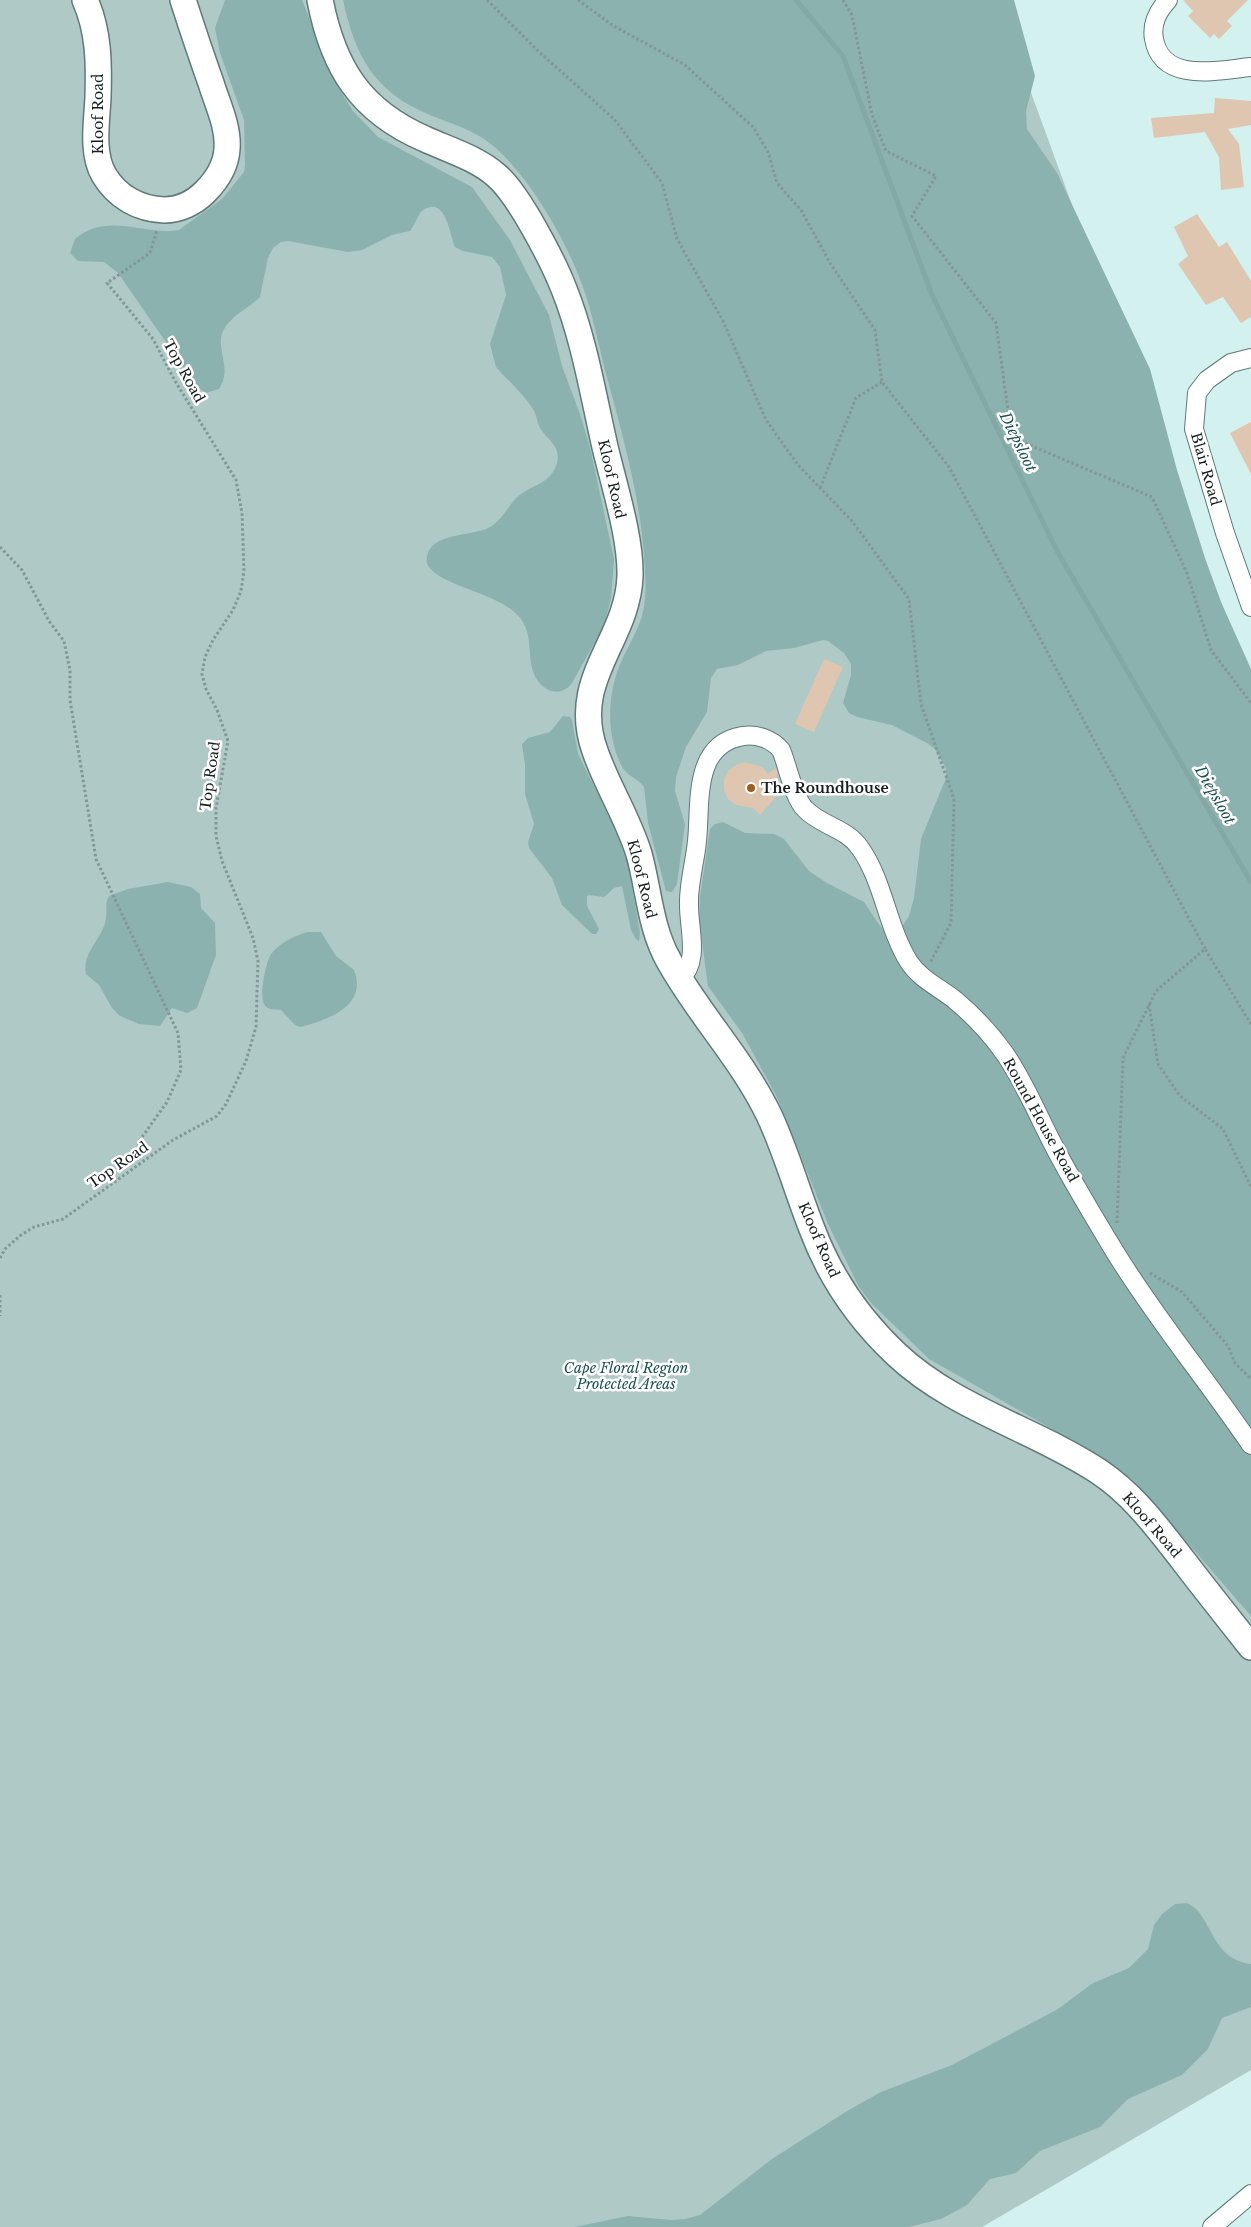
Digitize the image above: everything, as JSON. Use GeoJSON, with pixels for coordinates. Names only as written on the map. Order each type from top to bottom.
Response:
{"type":"FeatureCollection","features":[{"type":"Feature","properties":{"kind":"main road","name":"Kloof Road"},"geometry":{"type":"LineString","coordinates":[[85,0],[93,22],[98,49],[96,143],[100,167],[110,184],[125,198],[146,207],[163,210],[181,207],[203,194],[221,171],[227,148],[224,126],[183,0]]}},
{"type":"Feature","properties":{"kind":"main road","name":"Kloof Road"},"geometry":{"type":"LineString","coordinates":[[320,0],[326,30],[336,58],[362,96],[397,126],[475,161],[501,179],[548,254],[566,294],[577,327],[612,475],[625,537],[630,574],[624,609],[592,684],[589,711],[593,747],[639,856],[658,939],[680,979],[733,1054],[767,1110],[820,1248],[849,1300],[893,1351],[927,1379],[1088,1465],[1123,1490],[1160,1531],[1251,1647]]}},
{"type":"Feature","properties":{"kind":"street"},"geometry":{"type":"LineString","coordinates":[[1168,0],[1158,13],[1153,34],[1155,44],[1167,62],[1176,68],[1196,72],[1251,67]]}},
{"type":"Feature","properties":{"kind":"street","name":"Blair Road"},"geometry":{"type":"LineString","coordinates":[[1251,358],[1232,363],[1207,380],[1197,393],[1194,428],[1216,507],[1251,608]]}},
{"type":"Feature","properties":{"kind":"street","name":"Round House Road"},"geometry":{"type":"LineString","coordinates":[[680,979],[690,966],[689,893],[697,843],[702,776],[713,754],[722,745],[732,739],[752,735],[764,738],[777,744],[781,750],[799,801],[805,809],[815,817],[848,835],[859,846],[870,863],[910,963],[923,977],[955,1000],[984,1027],[1005,1054],[1025,1088],[1057,1151],[1116,1254],[1251,1445]]}},
{"type":"Feature","properties":{"kind":"street"},"geometry":{"type":"LineString","coordinates":[[1212,2227],[1251,2194]]}},
{"type":"Feature","properties":{"kind":"path"},"geometry":{"type":"LineString","coordinates":[[487,0],[537,50],[614,119],[662,183],[677,239],[723,321],[766,420],[798,465],[852,521],[909,599],[921,704],[954,799],[951,924],[923,977]]}},
{"type":"Feature","properties":{"kind":"path"},"geometry":{"type":"LineString","coordinates":[[578,0],[612,25],[685,65],[753,127],[768,152],[778,183],[801,210],[830,263],[875,330],[882,382],[949,467],[1096,749],[1165,871],[1205,950],[1251,1024]]}},
{"type":"Feature","properties":{"kind":"path"},"geometry":{"type":"LineString","coordinates":[[843,0],[852,15],[872,115],[886,151],[936,176],[912,216],[996,323],[1011,432],[1025,443],[1152,496],[1187,573],[1212,650],[1251,703]]}},
{"type":"Feature","properties":{"kind":"path","name":"Top Road"},"geometry":{"type":"LineString","coordinates":[[0,1258],[5,1249],[21,1235],[34,1227],[63,1219],[173,1140],[217,1116],[226,1104],[246,1061],[256,1027],[258,961],[253,938],[222,861],[216,836],[216,808],[228,741],[217,710],[206,689],[202,674],[205,657],[213,640],[233,610],[241,591],[245,551],[240,496],[236,480],[175,381],[153,339],[108,283],[150,253],[163,210]]}},
{"type":"Feature","properties":{"kind":"path"},"geometry":{"type":"LineString","coordinates":[[820,488],[856,398],[882,382]]}},
{"type":"Feature","properties":{"kind":"path"},"geometry":{"type":"LineString","coordinates":[[0,547],[22,570],[49,621],[64,641],[70,670],[70,700],[96,859],[178,1033],[181,1070],[167,1102],[140,1140],[136,1152],[139,1163]]}},
{"type":"Feature","properties":{"kind":"path"},"geometry":{"type":"LineString","coordinates":[[1116,1254],[1123,1058],[1156,991],[1205,950]]}},
{"type":"Feature","properties":{"kind":"path"},"geometry":{"type":"LineString","coordinates":[[1149,1004],[1158,1064],[1180,1096],[1223,1129],[1251,1187]]}},
{"type":"Feature","properties":{"kind":"path"},"geometry":{"type":"LineString","coordinates":[[1133,1279],[1150,1272],[1182,1292],[1228,1346],[1235,1364],[1251,1379]]}},
{"type":"Feature","properties":{"kind":"path"},"geometry":{"type":"LineString","coordinates":[[0,1295],[0,1316]]}},
{"type":"Feature","properties":{"kind":"green space","name":"Cape Floral Region Protected Areas"},"geometry":{"type":"Polygon","coordinates":[[[0,0],[997,0],[1130,363],[1251,681],[1251,2070],[982,2227],[0,2227],[0,0]]]}},
{"type":"Feature","properties":{"kind":"shaded area"},"geometry":{"type":"Polygon","coordinates":[[[225,0],[302,0],[335,82],[353,111],[378,137],[472,187],[510,240],[549,315],[562,366],[590,447],[614,559],[611,598],[604,626],[572,683],[562,691],[557,692],[546,689],[537,680],[532,667],[529,639],[521,619],[499,602],[444,579],[427,564],[428,553],[434,545],[442,540],[475,532],[493,525],[517,497],[550,476],[557,464],[558,458],[555,447],[540,428],[530,405],[496,367],[490,344],[506,295],[500,267],[492,257],[463,251],[455,247],[449,226],[442,212],[437,208],[430,207],[420,213],[410,231],[392,235],[362,250],[348,252],[288,241],[281,242],[273,248],[268,258],[260,297],[235,316],[223,331],[221,345],[224,366],[223,381],[219,389],[206,393],[197,387],[118,273],[104,262],[78,261],[70,253],[75,239],[87,231],[100,227],[113,225],[166,231],[179,230],[222,199],[244,172],[244,120],[220,53],[215,28],[225,0]]]}},
{"type":"Feature","properties":{"kind":"shaded area"},"geometry":{"type":"Polygon","coordinates":[[[343,0],[1014,0],[1035,76],[1026,111],[1027,129],[1057,173],[1150,369],[1177,470],[1205,558],[1221,602],[1251,669],[1251,1616],[1134,1481],[1096,1454],[929,1359],[872,1304],[859,1287],[828,1224],[777,1097],[742,1033],[708,986],[699,920],[700,897],[710,829],[715,824],[723,822],[745,833],[774,834],[784,839],[809,871],[827,883],[864,902],[880,926],[888,934],[900,930],[909,916],[914,898],[921,839],[946,778],[946,768],[935,749],[927,743],[892,725],[857,717],[849,713],[843,703],[851,675],[851,664],[844,653],[828,641],[823,640],[794,648],[766,651],[738,665],[717,669],[711,678],[707,712],[686,747],[676,777],[675,791],[685,824],[677,884],[672,892],[666,891],[648,823],[644,787],[623,769],[616,753],[611,727],[611,701],[616,675],[642,616],[645,570],[640,522],[632,475],[586,296],[560,236],[548,214],[521,175],[492,145],[478,135],[411,106],[394,95],[381,83],[361,55],[343,0]]]}},
{"type":"Feature","properties":{"kind":"shaded area"},"geometry":{"type":"Polygon","coordinates":[[[563,716],[570,717],[572,720],[578,754],[616,830],[628,865],[640,932],[639,941],[631,930],[622,886],[614,888],[604,897],[587,896],[587,906],[599,929],[596,934],[592,934],[562,905],[552,878],[529,848],[528,842],[534,824],[525,794],[525,765],[522,744],[528,738],[550,732],[563,716]]]}},
{"type":"Feature","properties":{"kind":"shaded area"},"geometry":{"type":"Polygon","coordinates":[[[168,882],[191,887],[200,894],[201,908],[215,923],[216,955],[197,1008],[187,1013],[172,1008],[160,1026],[139,1024],[120,1016],[112,1008],[99,985],[86,974],[85,967],[89,953],[103,929],[109,896],[128,889],[168,882]]]}},
{"type":"Feature","properties":{"kind":"shaded area"},"geometry":{"type":"Polygon","coordinates":[[[308,932],[321,932],[336,956],[354,970],[357,982],[355,993],[343,1009],[322,1020],[300,1027],[295,1025],[281,1010],[270,1009],[266,1006],[262,994],[267,964],[271,954],[288,940],[308,932]]]}},
{"type":"Feature","properties":{"kind":"shaded area"},"geometry":{"type":"Polygon","coordinates":[[[1186,1903],[1195,1908],[1201,1915],[1219,1945],[1227,1953],[1237,1960],[1251,1964],[1251,2007],[1222,2018],[1208,2049],[1182,2075],[1128,2099],[1100,2127],[1040,2151],[1016,2173],[990,2179],[967,2205],[941,2219],[909,2227],[575,2227],[628,2216],[671,2220],[700,2215],[772,2159],[847,2111],[881,2092],[952,2065],[1058,2009],[1093,1983],[1129,1968],[1148,1949],[1154,1925],[1162,1914],[1175,1904],[1186,1903]]]}},
{"type":"Feature","properties":{"kind":"building"},"geometry":{"type":"Polygon","coordinates":[[[1183,0],[1248,0],[1227,21],[1232,26],[1219,39],[1214,34],[1210,38],[1188,16],[1193,11],[1183,0]]]}},
{"type":"Feature","properties":{"kind":"building"},"geometry":{"type":"Polygon","coordinates":[[[1215,98],[1251,101],[1251,125],[1228,129],[1239,144],[1244,187],[1221,190],[1219,157],[1205,132],[1154,138],[1151,118],[1214,113],[1215,98]]]}},
{"type":"Feature","properties":{"kind":"building"},"geometry":{"type":"Polygon","coordinates":[[[1197,214],[1219,247],[1227,242],[1251,281],[1251,317],[1241,323],[1223,297],[1206,305],[1178,264],[1188,256],[1174,227],[1197,214]]]}},
{"type":"Feature","properties":{"kind":"building"},"geometry":{"type":"Polygon","coordinates":[[[1251,422],[1251,474],[1230,433],[1251,422]]]}},
{"type":"Feature","properties":{"kind":"building"},"geometry":{"type":"Polygon","coordinates":[[[824,659],[843,667],[814,732],[795,724],[824,659]]]}},
{"type":"Feature","properties":{"kind":"building","name":"The Roundhouse"},"geometry":{"type":"Polygon","coordinates":[[[745,762],[762,767],[768,774],[776,768],[777,796],[760,815],[753,808],[736,805],[728,799],[724,790],[724,780],[728,771],[736,765],[745,762]]]}},
{"type":"Feature","properties":{"kind":"waterway","name":"Diepsloot"},"geometry":{"type":"LineString","coordinates":[[796,0],[843,56],[932,295],[1057,551],[1251,882]]}},
{"type":"Feature","properties":{"kind":"place","name":"The Roundhouse"},"geometry":{"type":"Point","coordinates":[751,788]}}]}
